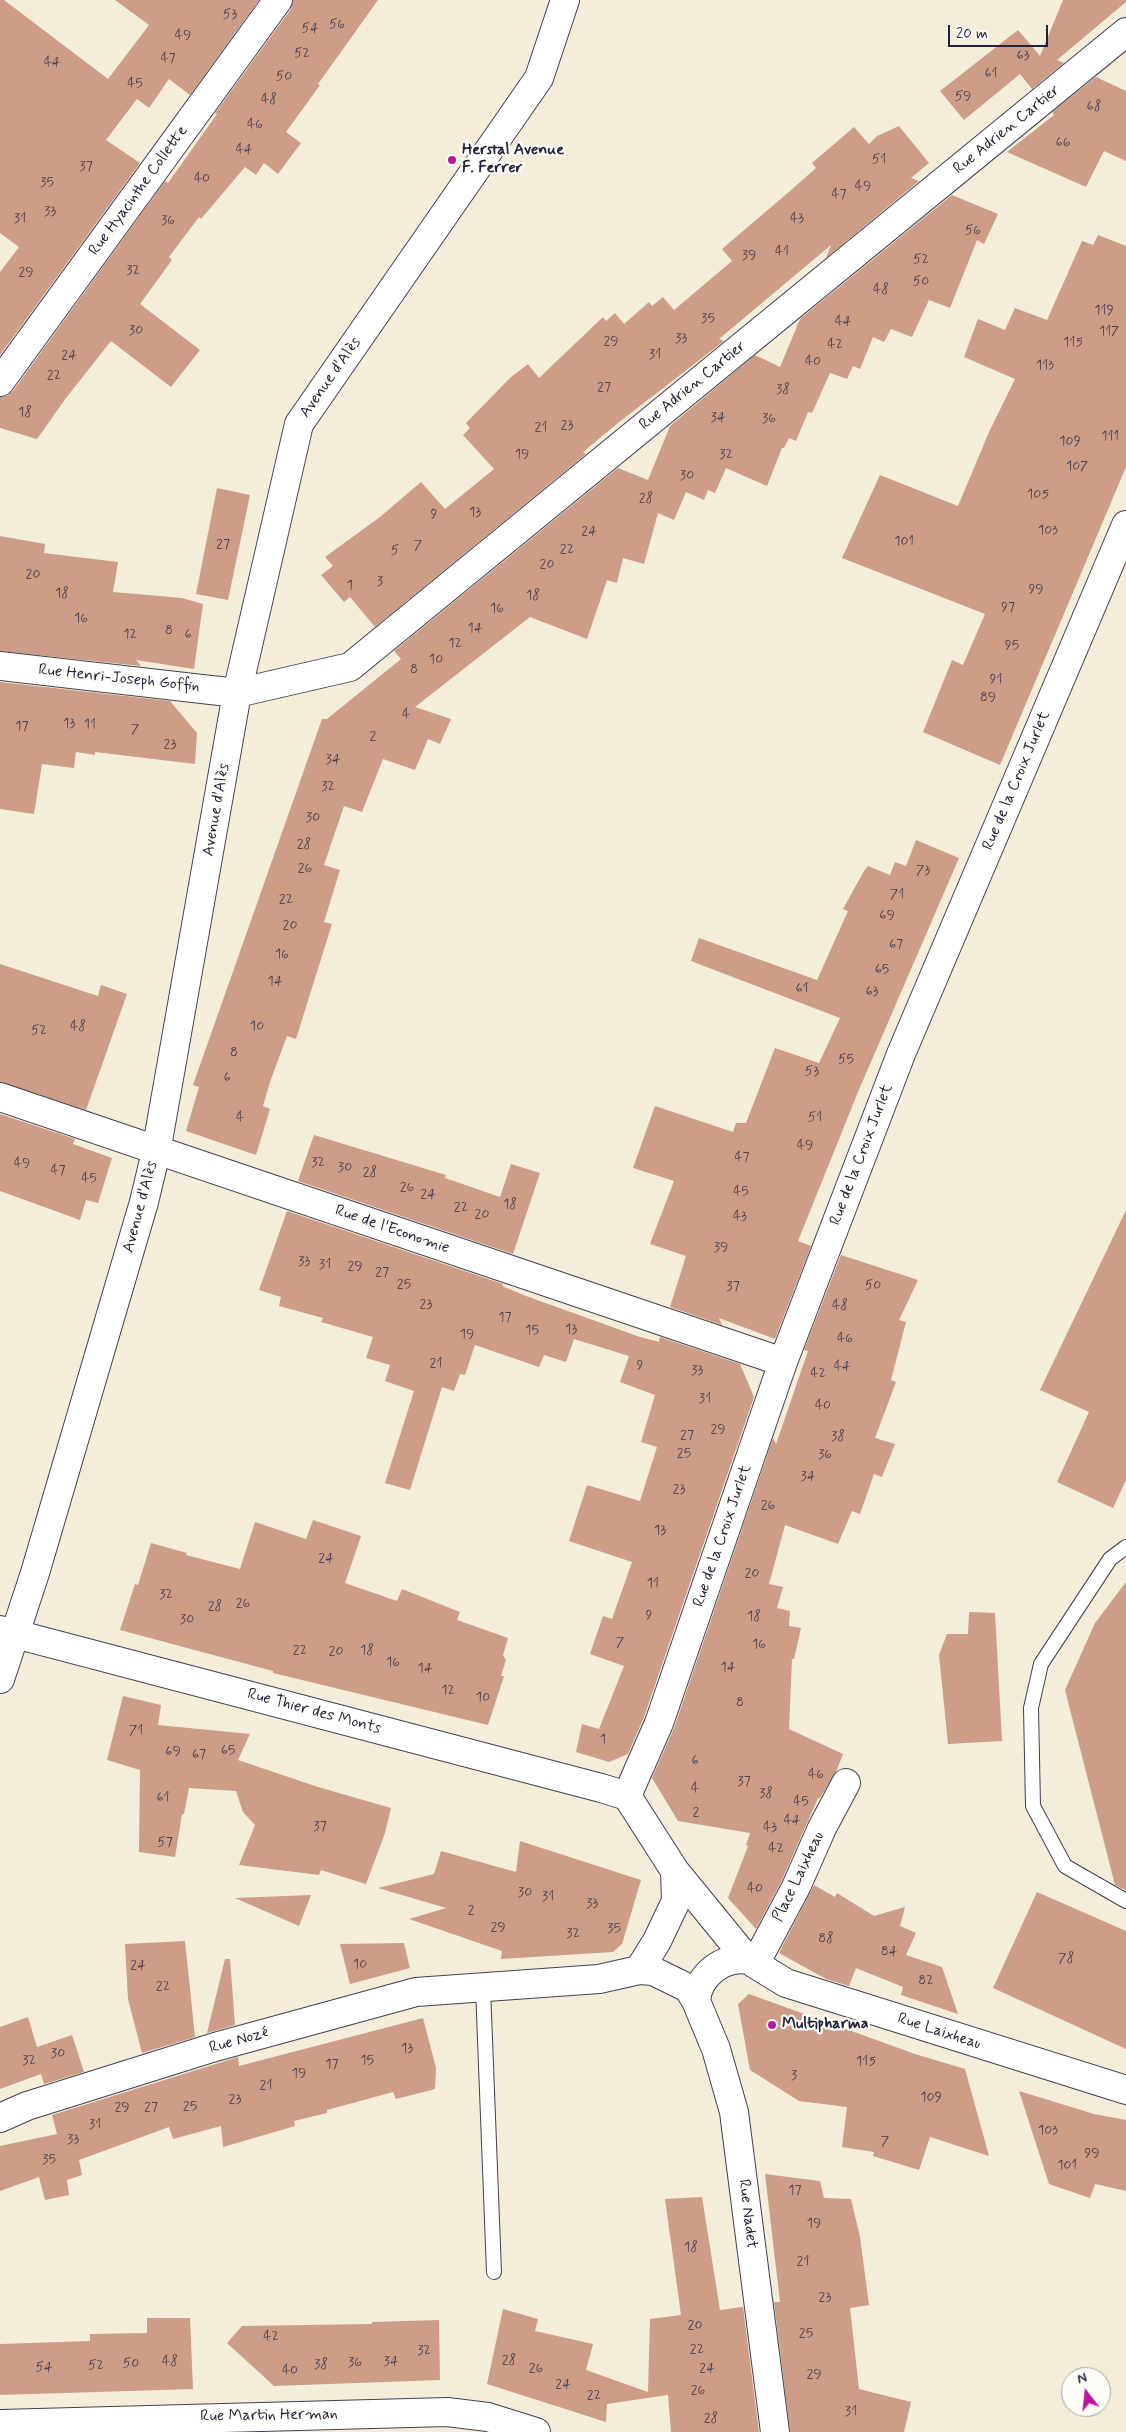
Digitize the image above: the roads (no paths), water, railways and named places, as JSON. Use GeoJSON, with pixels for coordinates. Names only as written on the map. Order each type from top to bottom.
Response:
{"type":"FeatureCollection","features":[{"type":"Feature","properties":{"kind":"street","name":"Rue Hyacinthe Collette"},"geometry":{"type":"LineString","coordinates":[[0,382],[278,0]]}},
{"type":"Feature","properties":{"kind":"street","name":"Avenue d'Alès"},"geometry":{"type":"LineString","coordinates":[[0,1679],[8,1632],[144,1202],[156,1152],[237,693],[299,424],[539,78],[565,0]]}},
{"type":"Feature","properties":{"kind":"street","name":"Rue Adrien Cartier"},"geometry":{"type":"LineString","coordinates":[[237,693],[350,667],[1126,32]]}},
{"type":"Feature","properties":{"kind":"street","name":"Rue de la Croix Jurlet"},"geometry":{"type":"LineString","coordinates":[[627,1796],[659,1723],[783,1362],[901,1054],[1126,525]]}},
{"type":"Feature","properties":{"kind":"street","name":"Rue Henri-Joseph Goffin"},"geometry":{"type":"LineString","coordinates":[[0,666],[237,693]]}},
{"type":"Feature","properties":{"kind":"street","name":"Rue de l'Economie"},"geometry":{"type":"LineString","coordinates":[[0,1097],[156,1152],[206,1167],[783,1362]]}},
{"type":"Feature","properties":{"kind":"street","name":"Rue Thier des Monts"},"geometry":{"type":"LineString","coordinates":[[8,1632],[627,1796]]}},
{"type":"Feature","properties":{"kind":"street","name":"Place Laixheau"},"geometry":{"type":"LineString","coordinates":[[752,1962],[796,1887],[822,1828],[846,1783]]}},
{"type":"Feature","properties":{"kind":"street"},"geometry":{"type":"LineString","coordinates":[[627,1796],[676,1871],[742,1953],[752,1962]]}},
{"type":"Feature","properties":{"kind":"street"},"geometry":{"type":"LineString","coordinates":[[639,1970],[676,1901],[676,1871]]}},
{"type":"Feature","properties":{"kind":"street"},"geometry":{"type":"LineString","coordinates":[[696,2001],[697,1992],[702,1980],[716,1966],[739,1958],[752,1962]]}},
{"type":"Feature","properties":{"kind":"street","name":"Rue Laixheau"},"geometry":{"type":"LineString","coordinates":[[752,1962],[786,1983],[1126,2090]]}},
{"type":"Feature","properties":{"kind":"street"},"geometry":{"type":"LineString","coordinates":[[483,1988],[599,1978],[639,1970],[653,1971],[688,1988],[696,2001]]}},
{"type":"Feature","properties":{"kind":"street","name":"Rue Nozé"},"geometry":{"type":"LineString","coordinates":[[0,2118],[27,2106],[215,2047],[416,1992],[483,1988]]}},
{"type":"Feature","properties":{"kind":"street","name":"Rue Nadet"},"geometry":{"type":"LineString","coordinates":[[696,2001],[716,2049],[734,2112],[775,2432]]}},
{"type":"Feature","properties":{"kind":"street","name":"Rue Martin Herman"},"geometry":{"type":"LineString","coordinates":[[0,2424],[446,2412],[488,2417],[536,2432]]}},
{"type":"Feature","properties":{"kind":"lane"},"geometry":{"type":"LineString","coordinates":[[1126,1547],[1110,1559],[1041,1664],[1031,1708],[1033,1806],[1065,1866],[1126,1901]]}},
{"type":"Feature","properties":{"kind":"lane"},"geometry":{"type":"LineString","coordinates":[[483,1988],[494,2272]]}},
{"type":"Feature","properties":{"kind":"place","name":"Herstal Avenue F. Ferrer"},"geometry":{"type":"Point","coordinates":[452,160]}},
{"type":"Feature","properties":{"kind":"place","name":"Multipharma"},"geometry":{"type":"Point","coordinates":[772,2025]}}]}
